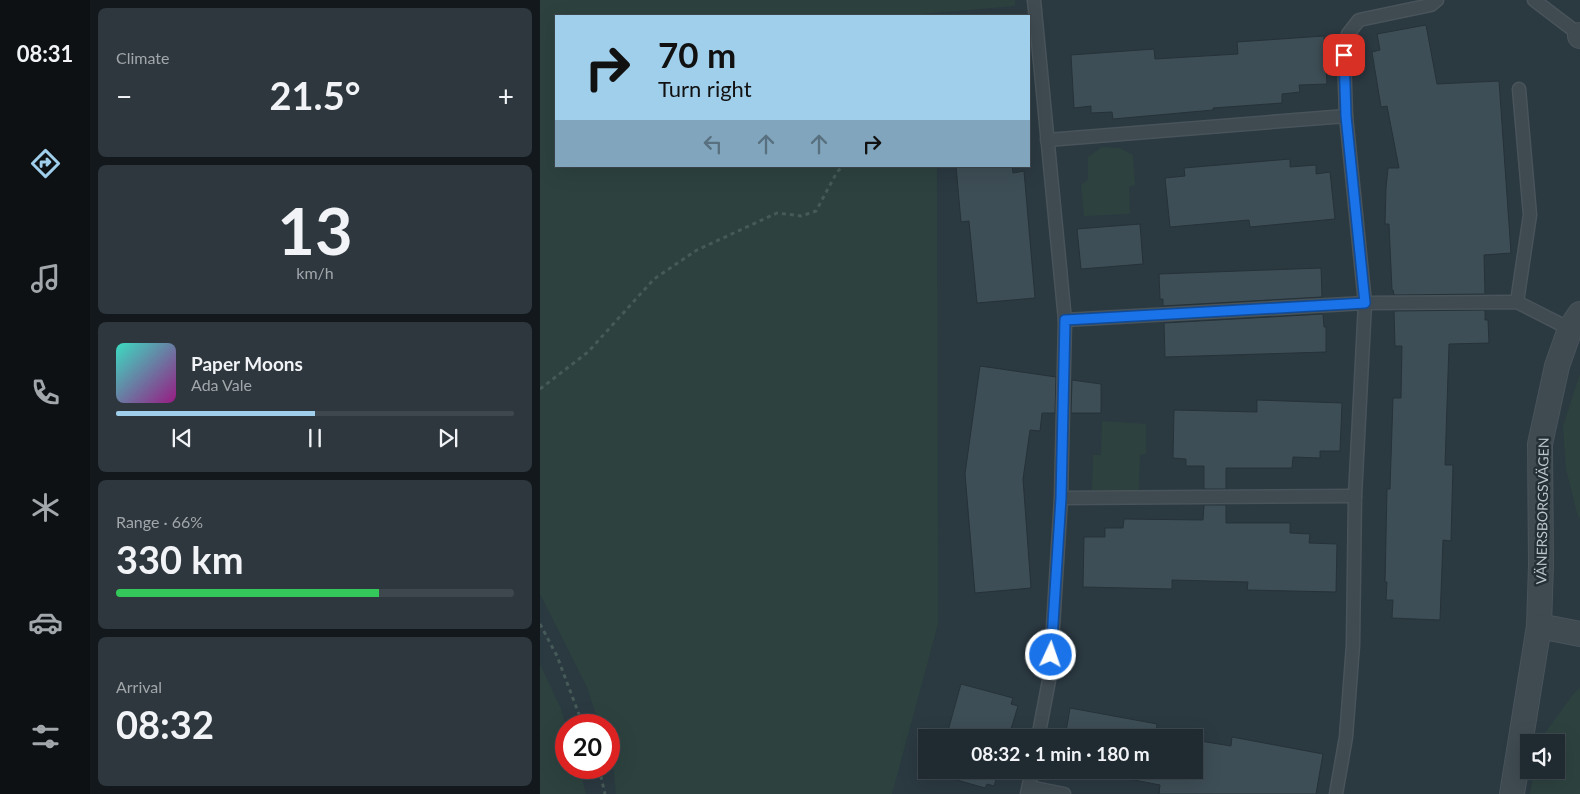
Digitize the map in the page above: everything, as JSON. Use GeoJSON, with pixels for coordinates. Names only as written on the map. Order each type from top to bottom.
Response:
{"type":"FeatureCollection","features":[{"type":"Feature","properties":{"kind":"street","name":"VÄNERSBORGSVÄGEN"},"geometry":{"type":"LineString","coordinates":[[1512,794],[1539,626],[1541,566],[1540,444],[1557,366],[1575,322]]}},
{"type":"Feature","properties":{"kind":"street"},"geometry":{"type":"LineString","coordinates":[[1539,626],[1580,634]]}},
{"type":"Feature","properties":{"kind":"lane"},"geometry":{"type":"LineString","coordinates":[[1034,0],[1065,320],[1061,498],[1050,675],[1040,729]]}},
{"type":"Feature","properties":{"kind":"lane"},"geometry":{"type":"LineString","coordinates":[[1336,794],[1346,737],[1353,644],[1355,496],[1365,303],[1346,116],[1344,55],[1348,34],[1359,20],[1431,5],[1437,0]]}},
{"type":"Feature","properties":{"kind":"lane"},"geometry":{"type":"LineString","coordinates":[[1534,0],[1580,35]]}},
{"type":"Feature","properties":{"kind":"lane"},"geometry":{"type":"LineString","coordinates":[[1517,302],[1530,215],[1518,89]]}},
{"type":"Feature","properties":{"kind":"lane"},"geometry":{"type":"LineString","coordinates":[[1047,140],[1346,116]]}},
{"type":"Feature","properties":{"kind":"lane"},"geometry":{"type":"LineString","coordinates":[[1065,320],[1365,303],[1517,302],[1575,322]]}},
{"type":"Feature","properties":{"kind":"lane"},"geometry":{"type":"LineString","coordinates":[[1061,498],[1355,496]]}},
{"type":"Feature","properties":{"kind":"lane"},"geometry":{"type":"LineString","coordinates":[[1028,790],[1064,794]]}},
{"type":"Feature","properties":{"kind":"path"},"geometry":{"type":"LineString","coordinates":[[540,389],[588,352],[654,278],[698,250],[777,213],[800,216],[816,211],[841,167]]}},
{"type":"Feature","properties":{"kind":"path"},"geometry":{"type":"LineString","coordinates":[[540,624],[557,656],[579,714]]}},
{"type":"Feature","properties":{"kind":"path"},"geometry":{"type":"LineString","coordinates":[[601,779],[604,794]]}},
{"type":"Feature","properties":{"kind":"green space"},"geometry":{"type":"Polygon","coordinates":[[[540,0],[1015,0],[1015,6],[910,15],[555,15],[555,167],[937,167],[938,624],[892,794],[616,794],[615,779],[620,779],[620,714],[596,714],[587,687],[540,594],[540,0]]]}},
{"type":"Feature","properties":{"kind":"green space"},"geometry":{"type":"Polygon","coordinates":[[[1102,147],[1120,148],[1133,155],[1135,185],[1129,187],[1130,214],[1084,216],[1081,185],[1088,180],[1088,157],[1102,147]]]}},
{"type":"Feature","properties":{"kind":"green space"},"geometry":{"type":"Polygon","coordinates":[[[1580,374],[1580,519],[1566,469],[1563,426],[1580,374]]]}},
{"type":"Feature","properties":{"kind":"green space"},"geometry":{"type":"Polygon","coordinates":[[[1102,421],[1146,424],[1146,454],[1140,455],[1139,491],[1092,490],[1093,455],[1101,455],[1102,421]]]}},
{"type":"Feature","properties":{"kind":"green space"},"geometry":{"type":"Polygon","coordinates":[[[540,664],[562,714],[555,714],[555,779],[582,779],[586,794],[540,794],[540,664]]]}},
{"type":"Feature","properties":{"kind":"green space"},"geometry":{"type":"Polygon","coordinates":[[[1580,688],[1580,794],[1530,794],[1532,779],[1565,779],[1565,734],[1545,734],[1574,693],[1580,688]]]}},
{"type":"Feature","properties":{"kind":"building"},"geometry":{"type":"Polygon","coordinates":[[[1426,25],[1437,84],[1499,81],[1511,253],[1484,255],[1485,294],[1394,295],[1392,290],[1389,224],[1385,224],[1386,188],[1388,168],[1399,168],[1387,106],[1381,107],[1372,52],[1380,50],[1377,34],[1426,25]]]}},
{"type":"Feature","properties":{"kind":"building"},"geometry":{"type":"Polygon","coordinates":[[[1324,36],[1327,84],[1299,85],[1300,92],[1282,94],[1282,103],[1213,108],[1213,110],[1113,119],[1112,112],[1091,113],[1091,106],[1074,108],[1071,55],[1154,49],[1155,59],[1238,54],[1237,42],[1324,36]]]}},
{"type":"Feature","properties":{"kind":"building"},"geometry":{"type":"Polygon","coordinates":[[[1290,159],[1290,167],[1316,165],[1316,174],[1330,172],[1335,219],[1250,227],[1249,220],[1170,227],[1165,178],[1185,176],[1184,168],[1290,159]]]}},
{"type":"Feature","properties":{"kind":"building"},"geometry":{"type":"Polygon","coordinates":[[[956,167],[1012,167],[1013,173],[1024,171],[1035,298],[977,303],[969,221],[961,222],[956,167]]]}},
{"type":"Feature","properties":{"kind":"building"},"geometry":{"type":"Polygon","coordinates":[[[1140,224],[1143,264],[1081,269],[1077,229],[1140,224]]]}},
{"type":"Feature","properties":{"kind":"building"},"geometry":{"type":"Polygon","coordinates":[[[1321,268],[1322,297],[1163,306],[1163,299],[1160,299],[1159,274],[1321,268]]]}},
{"type":"Feature","properties":{"kind":"building"},"geometry":{"type":"Polygon","coordinates":[[[1485,310],[1485,320],[1488,320],[1489,343],[1449,344],[1445,465],[1453,465],[1451,541],[1443,540],[1440,620],[1392,618],[1393,600],[1386,600],[1387,582],[1385,582],[1387,489],[1390,489],[1393,398],[1401,398],[1402,346],[1395,346],[1394,311],[1485,310]]]}},
{"type":"Feature","properties":{"kind":"building"},"geometry":{"type":"Polygon","coordinates":[[[1323,314],[1324,327],[1326,327],[1326,352],[1165,357],[1164,323],[1323,314]]]}},
{"type":"Feature","properties":{"kind":"building"},"geometry":{"type":"Polygon","coordinates":[[[980,366],[1056,377],[1055,413],[1042,413],[1040,431],[1030,430],[1023,479],[1031,588],[975,593],[965,474],[980,366]]]}},
{"type":"Feature","properties":{"kind":"building"},"geometry":{"type":"Polygon","coordinates":[[[1072,380],[1101,384],[1101,413],[1071,413],[1072,380]]]}},
{"type":"Feature","properties":{"kind":"building"},"geometry":{"type":"Polygon","coordinates":[[[1257,400],[1342,403],[1340,451],[1320,451],[1320,458],[1293,457],[1292,468],[1226,468],[1226,489],[1204,489],[1204,466],[1186,466],[1186,459],[1173,458],[1174,410],[1257,412],[1257,400]]]}},
{"type":"Feature","properties":{"kind":"building"},"geometry":{"type":"Polygon","coordinates":[[[1204,505],[1226,505],[1226,523],[1290,523],[1290,533],[1310,534],[1309,543],[1337,544],[1336,592],[1247,590],[1248,582],[1172,580],[1172,589],[1083,587],[1084,537],[1105,537],[1105,528],[1123,528],[1124,519],[1203,520],[1204,505]]]}},
{"type":"Feature","properties":{"kind":"building"},"geometry":{"type":"Polygon","coordinates":[[[961,684],[1013,698],[1011,704],[1018,706],[1011,729],[948,729],[961,684]]]}},
{"type":"Feature","properties":{"kind":"building"},"geometry":{"type":"Polygon","coordinates":[[[1070,708],[1157,724],[1156,729],[1066,729],[1070,708]]]}},
{"type":"Feature","properties":{"kind":"building"},"geometry":{"type":"Polygon","coordinates":[[[1232,737],[1323,754],[1316,794],[1159,794],[1160,785],[1129,779],[1203,779],[1203,741],[1231,746],[1232,737]]]}},
{"type":"Feature","properties":{"kind":"building"},"geometry":{"type":"Polygon","coordinates":[[[954,779],[996,779],[994,786],[987,784],[985,788],[954,779]]]}},
{"type":"Feature","properties":{"kind":"route"},"geometry":{"type":"LineString","coordinates":[[1051,655],[1061,498],[1065,320],[1365,303],[1346,116],[1344,55]]}}]}
